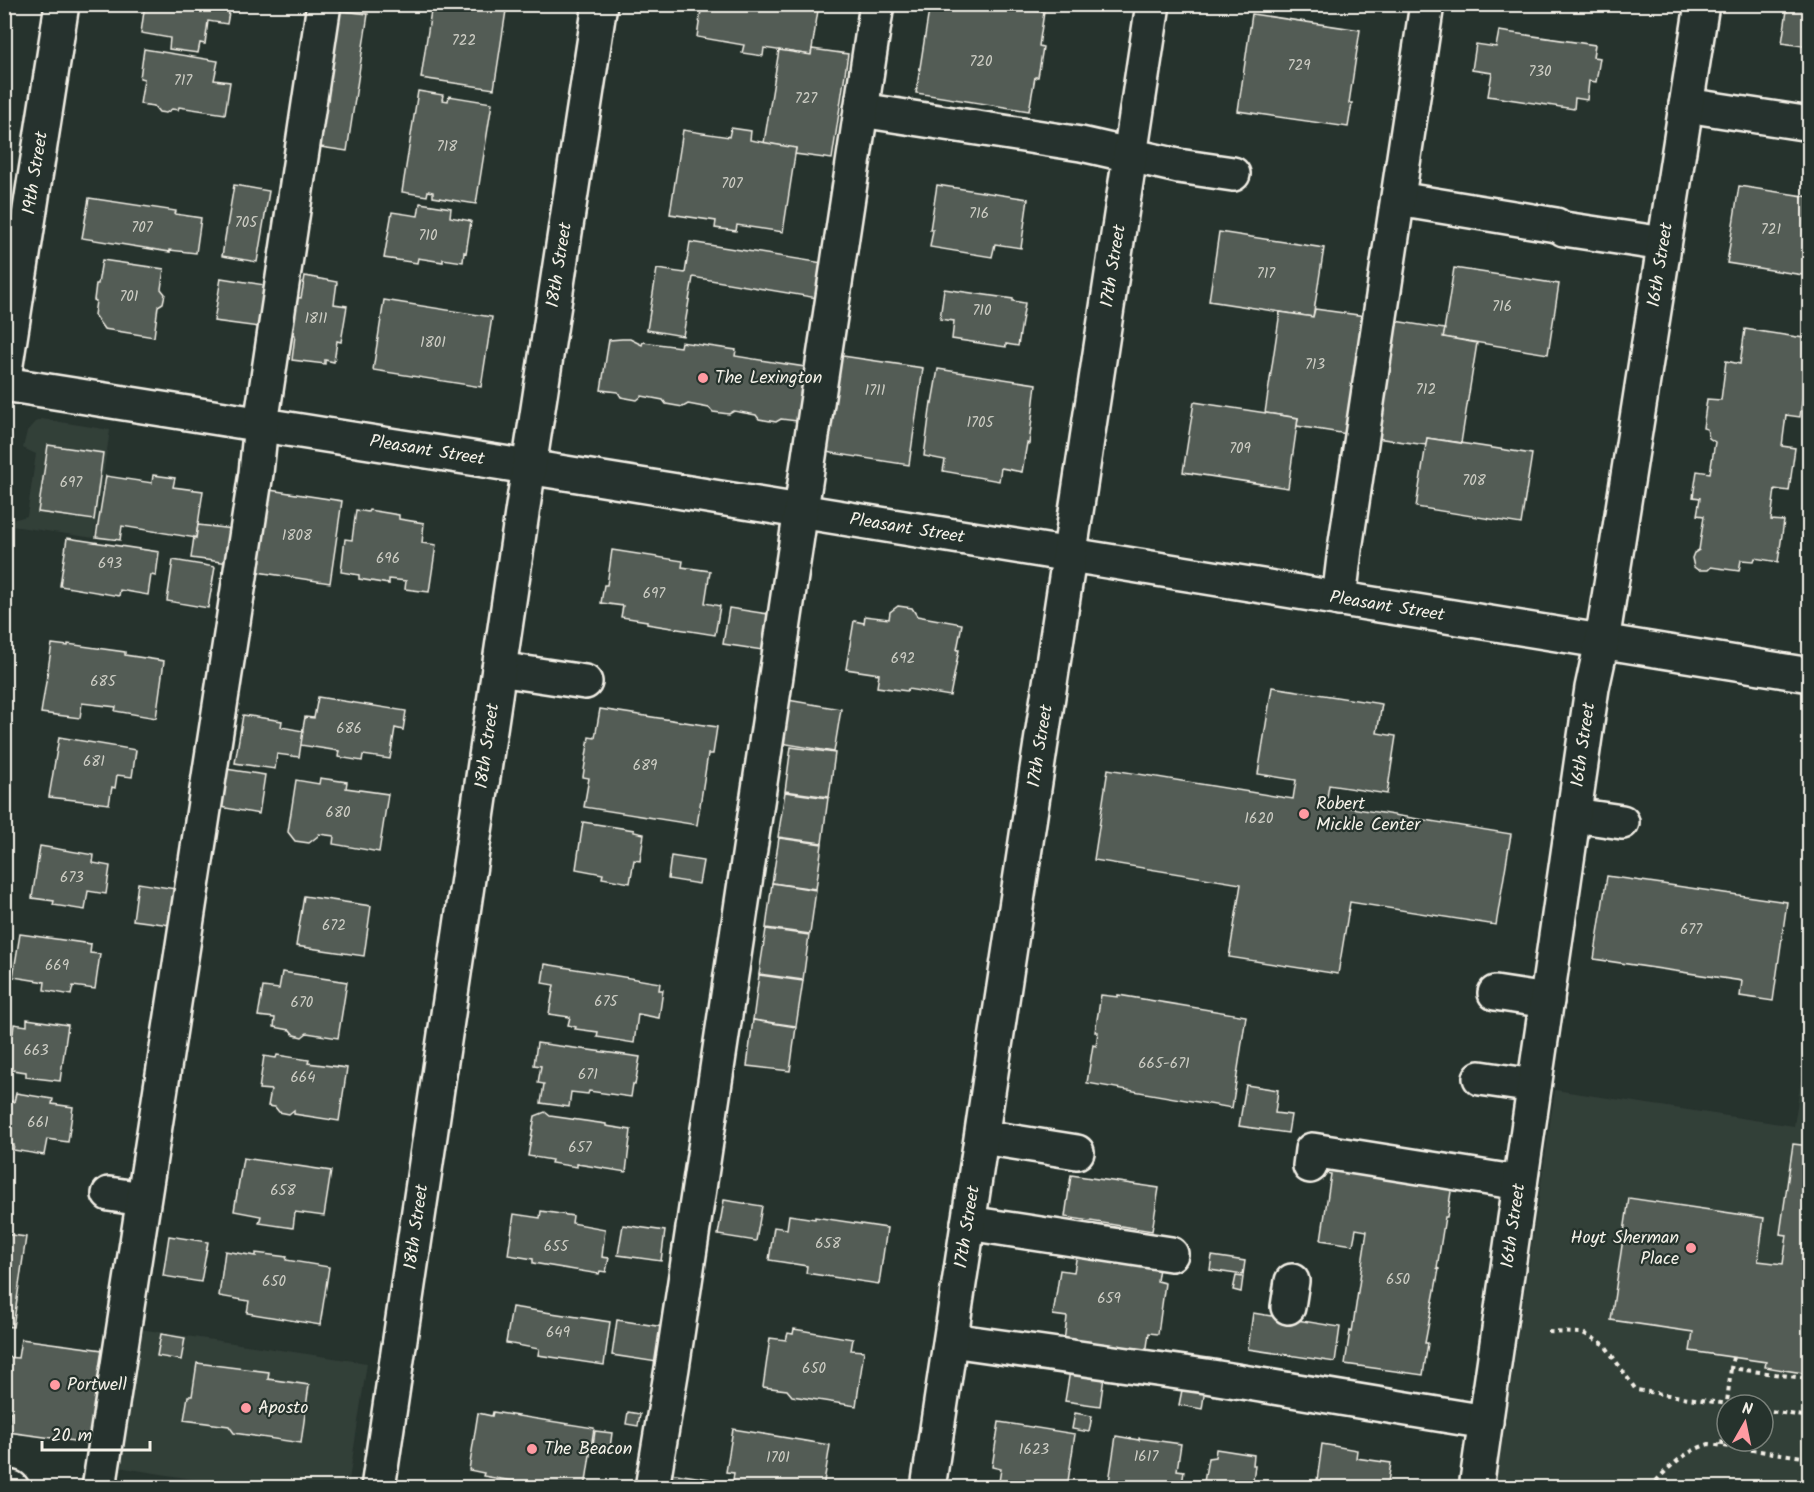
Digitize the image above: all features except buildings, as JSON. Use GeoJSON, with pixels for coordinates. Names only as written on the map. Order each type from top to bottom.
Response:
{"type":"FeatureCollection","features":[{"type":"Feature","properties":{"kind":"street","name":"19th Street"},"geometry":{"type":"LineString","coordinates":[[4,377],[62,4]]}},
{"type":"Feature","properties":{"kind":"street"},"geometry":{"type":"LineString","coordinates":[[99,1488],[256,473],[261,424],[324,4]]}},
{"type":"Feature","properties":{"kind":"street","name":"18th Street"},"geometry":{"type":"LineString","coordinates":[[378,1488],[600,4]]}},
{"type":"Feature","properties":{"kind":"street"},"geometry":{"type":"LineString","coordinates":[[652,1488],[674,1356],[760,709],[801,511],[877,4]]}},
{"type":"Feature","properties":{"kind":"street","name":"17th Street"},"geometry":{"type":"LineString","coordinates":[[928,1488],[1153,4]]}},
{"type":"Feature","properties":{"kind":"street","name":"16th Street"},"geometry":{"type":"LineString","coordinates":[[1476,1488],[1592,688],[1602,642],[1702,4]]}},
{"type":"Feature","properties":{"kind":"street"},"geometry":{"type":"LineString","coordinates":[[1339,599],[1398,199],[1422,11]]}},
{"type":"Feature","properties":{"kind":"street"},"geometry":{"type":"LineString","coordinates":[[1686,105],[1809,124]]}},
{"type":"Feature","properties":{"kind":"street"},"geometry":{"type":"LineString","coordinates":[[861,110],[1081,144],[1178,166],[1233,174]]}},
{"type":"Feature","properties":{"kind":"street"},"geometry":{"type":"LineString","coordinates":[[1398,199],[1664,244]]}},
{"type":"Feature","properties":{"kind":"street","name":"Pleasant Street"},"geometry":{"type":"LineString","coordinates":[[4,384],[1809,675]]}},
{"type":"Feature","properties":{"kind":"street"},"geometry":{"type":"LineString","coordinates":[[499,669],[585,682]]}},
{"type":"Feature","properties":{"kind":"street"},"geometry":{"type":"LineString","coordinates":[[1574,815],[1622,822]]}},
{"type":"Feature","properties":{"kind":"street"},"geometry":{"type":"LineString","coordinates":[[1495,993],[1547,1001]]}},
{"type":"Feature","properties":{"kind":"street"},"geometry":{"type":"LineString","coordinates":[[1480,1078],[1534,1086]]}},
{"type":"Feature","properties":{"kind":"street"},"geometry":{"type":"LineString","coordinates":[[982,1137],[1077,1152]]}},
{"type":"Feature","properties":{"kind":"street"},"geometry":{"type":"LineString","coordinates":[[1310,1166],[1312,1150],[1520,1183]]}},
{"type":"Feature","properties":{"kind":"street"},"geometry":{"type":"LineString","coordinates":[[109,1194],[143,1199]]}},
{"type":"Feature","properties":{"kind":"street"},"geometry":{"type":"LineString","coordinates":[[969,1223],[1171,1254]]}},
{"type":"Feature","properties":{"kind":"street"},"geometry":{"type":"LineString","coordinates":[[951,1340],[1206,1376],[1486,1422]]}},
{"type":"Feature","properties":{"kind":"street"},"geometry":{"type":"LineString","coordinates":[[4,1486],[12,1488]]}},
{"type":"Feature","properties":{"kind":"path"},"geometry":{"type":"LineString","coordinates":[[1548,1332],[1583,1333],[1604,1344],[1636,1390],[1715,1402]]}},
{"type":"Feature","properties":{"kind":"path"},"geometry":{"type":"LineString","coordinates":[[1728,1393],[1732,1357]]}},
{"type":"Feature","properties":{"kind":"path"},"geometry":{"type":"LineString","coordinates":[[1731,1368],[1809,1379]]}},
{"type":"Feature","properties":{"kind":"path"},"geometry":{"type":"LineString","coordinates":[[1775,1412],[1809,1417]]}},
{"type":"Feature","properties":{"kind":"path"},"geometry":{"type":"LineString","coordinates":[[1650,1488],[1660,1476],[1691,1450],[1715,1444]]}},
{"type":"Feature","properties":{"kind":"path"},"geometry":{"type":"LineString","coordinates":[[1775,1453],[1809,1458]]}},
{"type":"Feature","properties":{"kind":"shaded area"},"geometry":{"type":"Polygon","coordinates":[[[42,419],[110,430],[94,538],[12,526],[12,520],[27,516],[36,454],[23,448],[27,431],[35,422],[42,419]]]}},
{"type":"Feature","properties":{"kind":"shaded area"},"geometry":{"type":"Polygon","coordinates":[[[1804,1060],[1809,1060],[1809,1487],[1495,1488],[1555,1090],[1794,1126],[1804,1060]]]}},
{"type":"Feature","properties":{"kind":"shaded area"},"geometry":{"type":"Polygon","coordinates":[[[133,1328],[367,1363],[348,1487],[241,1487],[118,1467],[133,1328]]]}},
{"type":"Feature","properties":{"kind":"place","name":"The Lexington"},"geometry":{"type":"Point","coordinates":[703,378]}},
{"type":"Feature","properties":{"kind":"place","name":"Robert Mickle Center"},"geometry":{"type":"Point","coordinates":[1304,814]}},
{"type":"Feature","properties":{"kind":"place","name":"Hoyt Sherman Place"},"geometry":{"type":"Point","coordinates":[1691,1248]}},
{"type":"Feature","properties":{"kind":"place","name":"Portwell"},"geometry":{"type":"Point","coordinates":[55,1385]}},
{"type":"Feature","properties":{"kind":"place","name":"Aposto"},"geometry":{"type":"Point","coordinates":[246,1408]}},
{"type":"Feature","properties":{"kind":"place","name":"The Beacon"},"geometry":{"type":"Point","coordinates":[532,1449]}}]}
